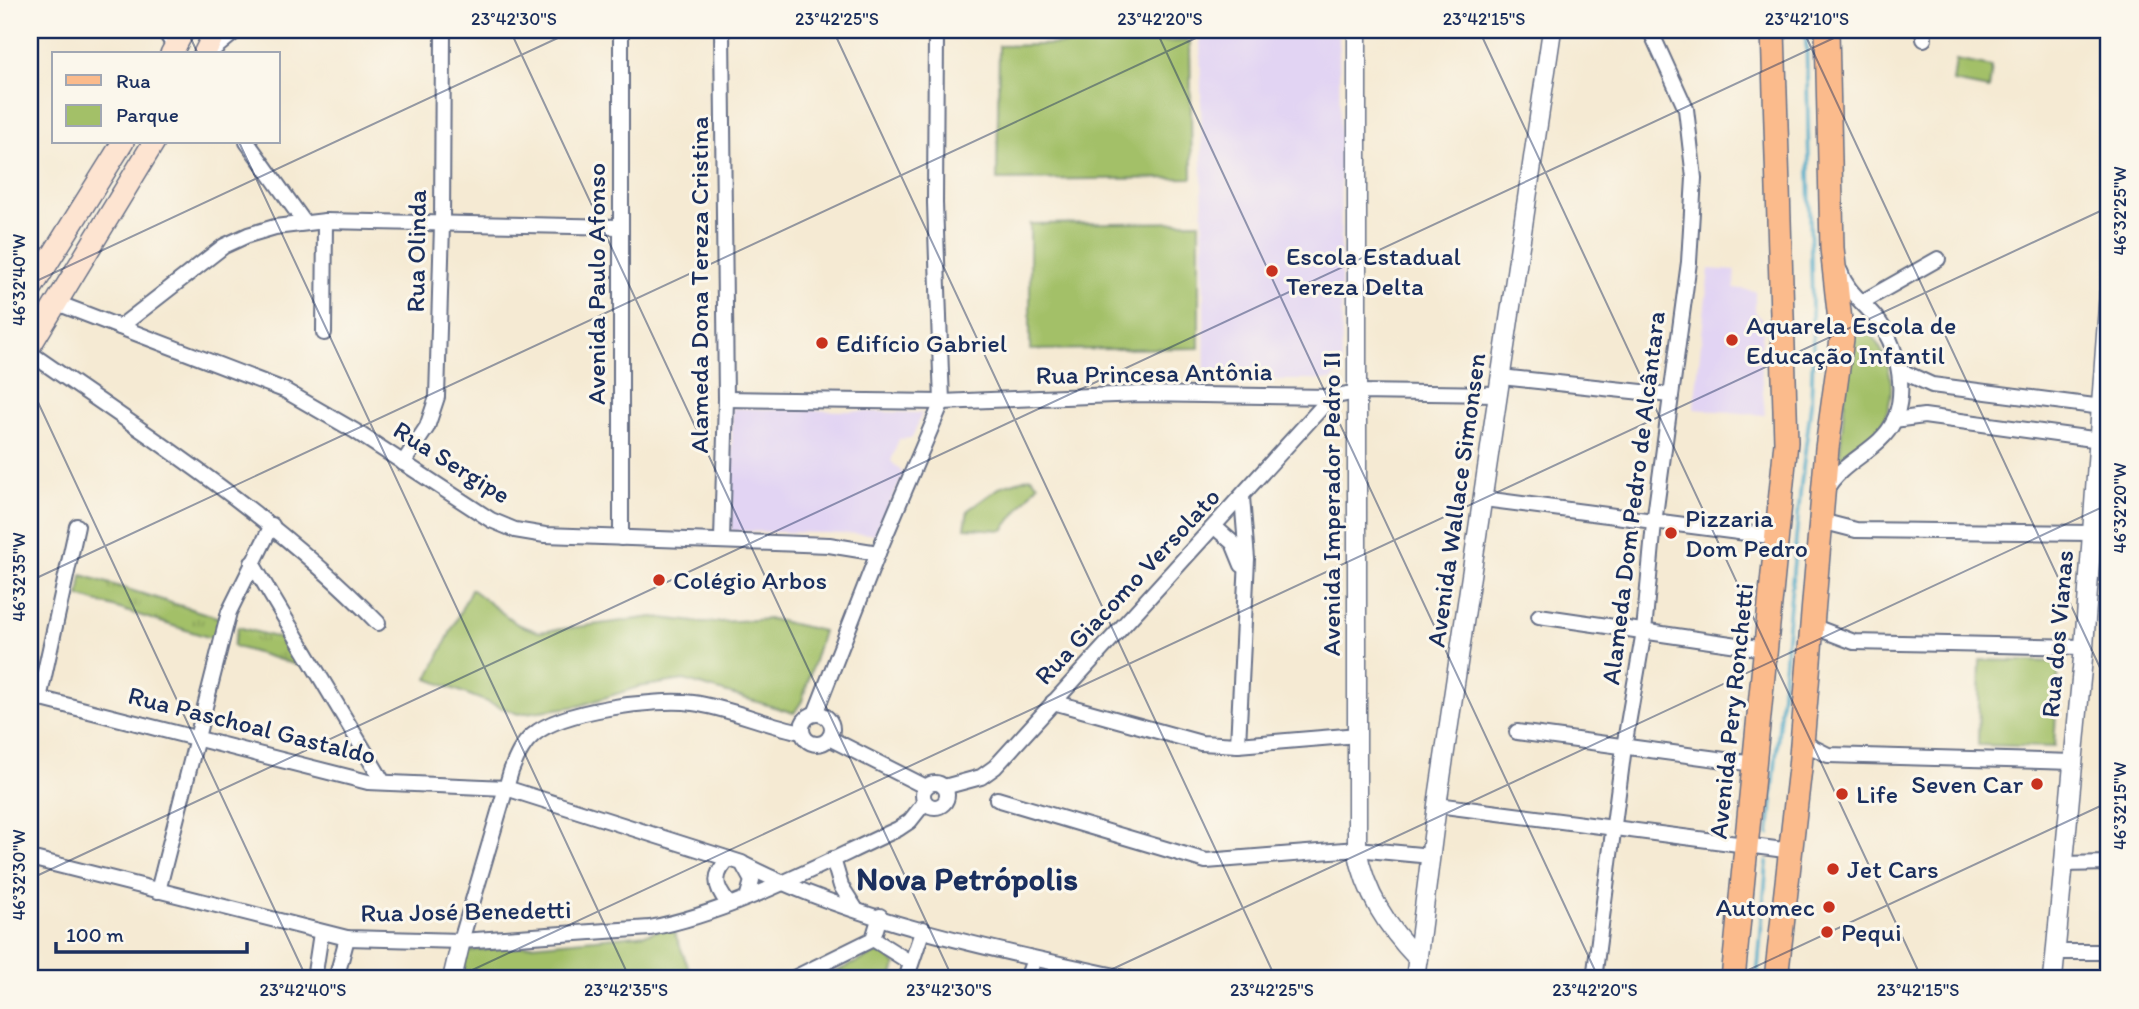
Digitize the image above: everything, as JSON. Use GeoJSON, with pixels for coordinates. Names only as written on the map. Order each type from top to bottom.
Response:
{"type":"FeatureCollection","features":[{"type":"Feature","properties":{"kind":"main road"},"geometry":{"type":"LineString","coordinates":[[207,52],[216,30]]}},
{"type":"Feature","properties":{"kind":"main road","name":"Avenida Pery Ronchetti"},"geometry":{"type":"LineString","coordinates":[[1733,979],[1752,847],[1754,764],[1787,426],[1773,30]]}},
{"type":"Feature","properties":{"kind":"main road"},"geometry":{"type":"LineString","coordinates":[[1776,979],[1784,850],[1802,742],[1821,513],[1842,339],[1832,248],[1833,192],[1827,30]]}},
{"type":"Feature","properties":{"kind":"main road"},"geometry":{"type":"LineString","coordinates":[[31,284],[122,144]]}},
{"type":"Feature","properties":{"kind":"main road"},"geometry":{"type":"LineString","coordinates":[[30,346],[154,144]]}},
{"type":"Feature","properties":{"kind":"street"},"geometry":{"type":"LineString","coordinates":[[209,52],[237,30]]}},
{"type":"Feature","properties":{"kind":"street","name":"Rua Olinda"},"geometry":{"type":"LineString","coordinates":[[403,463],[427,427],[436,407],[442,225],[443,30]]}},
{"type":"Feature","properties":{"kind":"street","name":"Avenida Paulo Afonso"},"geometry":{"type":"LineString","coordinates":[[621,30],[621,538]]}},
{"type":"Feature","properties":{"kind":"street","name":"Alameda Dona Tereza Cristina"},"geometry":{"type":"LineString","coordinates":[[722,30],[726,399],[722,540]]}},
{"type":"Feature","properties":{"kind":"street"},"geometry":{"type":"LineString","coordinates":[[815,714],[878,553],[942,402],[935,203],[936,30]]}},
{"type":"Feature","properties":{"kind":"street","name":"Avenida Imperador Pedro II"},"geometry":{"type":"LineString","coordinates":[[1357,30],[1357,849],[1363,878],[1378,908],[1418,959]]}},
{"type":"Feature","properties":{"kind":"street","name":"Avenida Wallace Simonsen"},"geometry":{"type":"LineString","coordinates":[[1415,979],[1437,805],[1552,30]]}},
{"type":"Feature","properties":{"kind":"street","name":"Alameda Dom Pedro de Alcântara"},"geometry":{"type":"LineString","coordinates":[[1594,979],[1624,747],[1643,631],[1654,523],[1689,262],[1694,178],[1686,109],[1650,30]]}},
{"type":"Feature","properties":{"kind":"street"},"geometry":{"type":"LineString","coordinates":[[248,144],[304,222]]}},
{"type":"Feature","properties":{"kind":"street"},"geometry":{"type":"LineString","coordinates":[[1833,192],[1841,274],[1844,282],[1888,338],[1899,370],[1898,401],[1894,420],[1874,445],[1837,474],[1821,513],[1856,530],[2092,533]]}},
{"type":"Feature","properties":{"kind":"street"},"geometry":{"type":"LineString","coordinates":[[324,333],[325,221]]}},
{"type":"Feature","properties":{"kind":"street"},"geometry":{"type":"LineString","coordinates":[[120,327],[224,246],[248,234],[304,222],[620,227]]}},
{"type":"Feature","properties":{"kind":"street"},"geometry":{"type":"LineString","coordinates":[[1862,302],[1938,259]]}},
{"type":"Feature","properties":{"kind":"street","name":"Rua Sergipe"},"geometry":{"type":"LineString","coordinates":[[31,284],[57,303],[284,390],[355,431],[491,520],[515,530],[621,538],[828,545],[878,553]]}},
{"type":"Feature","properties":{"kind":"street","name":"Rua dos Vianas"},"geometry":{"type":"LineString","coordinates":[[2053,979],[2084,647],[2109,292]]}},
{"type":"Feature","properties":{"kind":"street"},"geometry":{"type":"LineString","coordinates":[[30,353],[272,525],[336,580],[378,623]]}},
{"type":"Feature","properties":{"kind":"street"},"geometry":{"type":"LineString","coordinates":[[1899,370],[1932,385],[2102,407]]}},
{"type":"Feature","properties":{"kind":"street","name":"Rua Princesa Antônia"},"geometry":{"type":"LineString","coordinates":[[726,399],[942,402],[1140,394],[1331,397],[1357,392],[1499,386],[1670,395]]}},
{"type":"Feature","properties":{"kind":"street"},"geometry":{"type":"LineString","coordinates":[[1289,396],[1301,405],[1306,425]]}},
{"type":"Feature","properties":{"kind":"street","name":"Rua Giacomo Versolato"},"geometry":{"type":"LineString","coordinates":[[944,787],[988,773],[1216,528],[1331,397]]}},
{"type":"Feature","properties":{"kind":"street"},"geometry":{"type":"LineString","coordinates":[[1894,420],[1917,415],[2100,440]]}},
{"type":"Feature","properties":{"kind":"street"},"geometry":{"type":"LineString","coordinates":[[1238,745],[1246,580],[1246,519],[1242,497]]}},
{"type":"Feature","properties":{"kind":"street"},"geometry":{"type":"LineString","coordinates":[[1483,499],[1777,537]]}},
{"type":"Feature","properties":{"kind":"street"},"geometry":{"type":"LineString","coordinates":[[158,891],[229,612],[272,525]]}},
{"type":"Feature","properties":{"kind":"street"},"geometry":{"type":"LineString","coordinates":[[34,697],[76,526]]}},
{"type":"Feature","properties":{"kind":"street"},"geometry":{"type":"LineString","coordinates":[[1216,528],[1236,548],[1246,580]]}},
{"type":"Feature","properties":{"kind":"street"},"geometry":{"type":"LineString","coordinates":[[252,564],[383,782]]}},
{"type":"Feature","properties":{"kind":"street"},"geometry":{"type":"LineString","coordinates":[[1539,616],[1765,649]]}},
{"type":"Feature","properties":{"kind":"street"},"geometry":{"type":"LineString","coordinates":[[1812,626],[1854,642],[2084,647]]}},
{"type":"Feature","properties":{"kind":"street","name":"Rua Paschoal Gastaldo"},"geometry":{"type":"LineString","coordinates":[[34,697],[357,779],[506,788],[736,861],[779,882],[880,916],[1034,959],[1129,979]]}},
{"type":"Feature","properties":{"kind":"street"},"geometry":{"type":"LineString","coordinates":[[452,979],[517,755],[536,732],[563,720],[630,704],[665,701],[692,703],[802,732],[811,743],[821,744],[829,738],[831,724],[825,716],[815,714],[806,718],[802,732]]}},
{"type":"Feature","properties":{"kind":"street"},"geometry":{"type":"LineString","coordinates":[[1053,702],[1201,743],[1238,745],[1358,735]]}},
{"type":"Feature","properties":{"kind":"street"},"geometry":{"type":"LineString","coordinates":[[1517,732],[1754,764]]}},
{"type":"Feature","properties":{"kind":"street"},"geometry":{"type":"LineString","coordinates":[[829,738],[926,787]]}},
{"type":"Feature","properties":{"kind":"street"},"geometry":{"type":"LineString","coordinates":[[1802,742],[1828,755],[2073,762]]}},
{"type":"Feature","properties":{"kind":"street"},"geometry":{"type":"LineString","coordinates":[[933,783],[944,787],[947,794],[942,804],[935,807],[925,802],[922,794],[926,787],[933,783]]}},
{"type":"Feature","properties":{"kind":"street"},"geometry":{"type":"LineString","coordinates":[[997,799],[1206,861],[1357,849],[1431,856]]}},
{"type":"Feature","properties":{"kind":"street"},"geometry":{"type":"LineString","coordinates":[[779,882],[898,829],[910,821],[925,802]]}},
{"type":"Feature","properties":{"kind":"street"},"geometry":{"type":"LineString","coordinates":[[1437,805],[1784,850]]}},
{"type":"Feature","properties":{"kind":"street","name":"Rua José Benedetti"},"geometry":{"type":"LineString","coordinates":[[30,858],[347,938],[461,941],[650,928],[675,923],[779,882]]}},
{"type":"Feature","properties":{"kind":"street"},"geometry":{"type":"LineString","coordinates":[[833,859],[841,886],[855,908]]}},
{"type":"Feature","properties":{"kind":"street"},"geometry":{"type":"LineString","coordinates":[[728,903],[716,879],[718,872],[736,861],[752,881],[748,895]]}},
{"type":"Feature","properties":{"kind":"street"},"geometry":{"type":"LineString","coordinates":[[2063,864],[2109,863]]}},
{"type":"Feature","properties":{"kind":"street"},"geometry":{"type":"LineString","coordinates":[[792,979],[873,939],[880,916]]}},
{"type":"Feature","properties":{"kind":"street"},"geometry":{"type":"LineString","coordinates":[[906,979],[923,929]]}},
{"type":"Feature","properties":{"kind":"street"},"geometry":{"type":"LineString","coordinates":[[314,979],[321,933]]}},
{"type":"Feature","properties":{"kind":"street"},"geometry":{"type":"LineString","coordinates":[[336,979],[347,938]]}},
{"type":"Feature","properties":{"kind":"street"},"geometry":{"type":"LineString","coordinates":[[873,939],[911,963]]}},
{"type":"Feature","properties":{"kind":"street"},"geometry":{"type":"LineString","coordinates":[[2056,952],[2109,952]]}},
{"type":"Feature","properties":{"kind":"street"},"geometry":{"type":"LineString","coordinates":[[1027,979],[1034,959]]}},
{"type":"Feature","properties":{"kind":"shaded area"},"geometry":{"type":"Polygon","coordinates":[[[1200,30],[1339,30],[1342,369],[1332,380],[1205,380],[1200,30]]]}},
{"type":"Feature","properties":{"kind":"shaded area","name":"Aquarela Escola de Educação Infantil"},"geometry":{"type":"Polygon","coordinates":[[[1709,269],[1735,271],[1734,288],[1755,291],[1755,311],[1764,323],[1760,357],[1765,415],[1694,409],[1709,269]]]}},
{"type":"Feature","properties":{"kind":"shaded area"},"geometry":{"type":"Polygon","coordinates":[[[732,408],[922,413],[912,438],[899,439],[891,461],[904,474],[875,534],[731,531],[732,408]]]}},
{"type":"Feature","properties":{"kind":"green space"},"geometry":{"type":"Polygon","coordinates":[[[1190,41],[1192,178],[997,180],[999,46],[1190,41]]]}},
{"type":"Feature","properties":{"kind":"green space"},"geometry":{"type":"Polygon","coordinates":[[[1956,60],[1992,67],[1989,89],[1953,82],[1956,60]]]}},
{"type":"Feature","properties":{"kind":"green space"},"geometry":{"type":"Polygon","coordinates":[[[1199,222],[1199,348],[1030,350],[1030,224],[1199,222]]]}},
{"type":"Feature","properties":{"kind":"green space"},"geometry":{"type":"Polygon","coordinates":[[[1852,317],[1865,328],[1883,353],[1891,382],[1890,398],[1886,413],[1871,442],[1839,463],[1852,317]]]}},
{"type":"Feature","properties":{"kind":"green space"},"geometry":{"type":"Polygon","coordinates":[[[1031,477],[1038,484],[1003,530],[965,528],[968,510],[1002,486],[1031,477]]]}},
{"type":"Feature","properties":{"kind":"green space"},"geometry":{"type":"Polygon","coordinates":[[[82,575],[220,618],[214,639],[79,596],[82,575]]]}},
{"type":"Feature","properties":{"kind":"green space"},"geometry":{"type":"Polygon","coordinates":[[[471,589],[517,624],[539,632],[653,617],[703,623],[771,619],[823,631],[802,701],[794,713],[684,680],[638,687],[579,706],[518,714],[428,679],[471,589]]]}},
{"type":"Feature","properties":{"kind":"green space"},"geometry":{"type":"Polygon","coordinates":[[[238,627],[283,639],[297,665],[233,646],[238,627]]]}},
{"type":"Feature","properties":{"kind":"green space"},"geometry":{"type":"Polygon","coordinates":[[[1980,660],[2059,662],[2054,747],[1978,745],[1980,660]]]}},
{"type":"Feature","properties":{"kind":"green space"},"geometry":{"type":"Polygon","coordinates":[[[672,926],[693,979],[461,979],[467,951],[647,934],[672,926]]]}},
{"type":"Feature","properties":{"kind":"green space"},"geometry":{"type":"Polygon","coordinates":[[[882,951],[896,965],[892,979],[819,979],[882,951]]]}},
{"type":"Feature","properties":{"kind":"waterway"},"geometry":{"type":"LineString","coordinates":[[1769,834],[1801,484],[1811,404],[1813,351],[1806,30]]}},
{"type":"Feature","properties":{"kind":"waterway"},"geometry":{"type":"LineString","coordinates":[[1757,979],[1767,862]]}},
{"type":"Feature","properties":{"kind":"place","name":"Escola Estadual Tereza Delta"},"geometry":{"type":"Point","coordinates":[1272,271]}},
{"type":"Feature","properties":{"kind":"place","name":"Aquarela Escola de Educação Infantil"},"geometry":{"type":"Point","coordinates":[1732,340]}},
{"type":"Feature","properties":{"kind":"place","name":"Edifício Gabriel"},"geometry":{"type":"Point","coordinates":[822,343]}},
{"type":"Feature","properties":{"kind":"place","name":"Pizzaria Dom Pedro"},"geometry":{"type":"Point","coordinates":[1671,533]}},
{"type":"Feature","properties":{"kind":"place","name":"Colégio Arbos"},"geometry":{"type":"Point","coordinates":[659,580]}},
{"type":"Feature","properties":{"kind":"place","name":"Seven Car"},"geometry":{"type":"Point","coordinates":[2037,784]}},
{"type":"Feature","properties":{"kind":"place","name":"Life"},"geometry":{"type":"Point","coordinates":[1842,794]}},
{"type":"Feature","properties":{"kind":"place","name":"Jet Cars"},"geometry":{"type":"Point","coordinates":[1833,869]}},
{"type":"Feature","properties":{"kind":"place","name":"Automec"},"geometry":{"type":"Point","coordinates":[1829,907]}},
{"type":"Feature","properties":{"kind":"place","name":"Pequi"},"geometry":{"type":"Point","coordinates":[1827,932]}},
{"type":"Feature","properties":{"kind":"district","name":"Nova Petrópolis"},"geometry":{"type":"Point","coordinates":[967,878]}}]}
